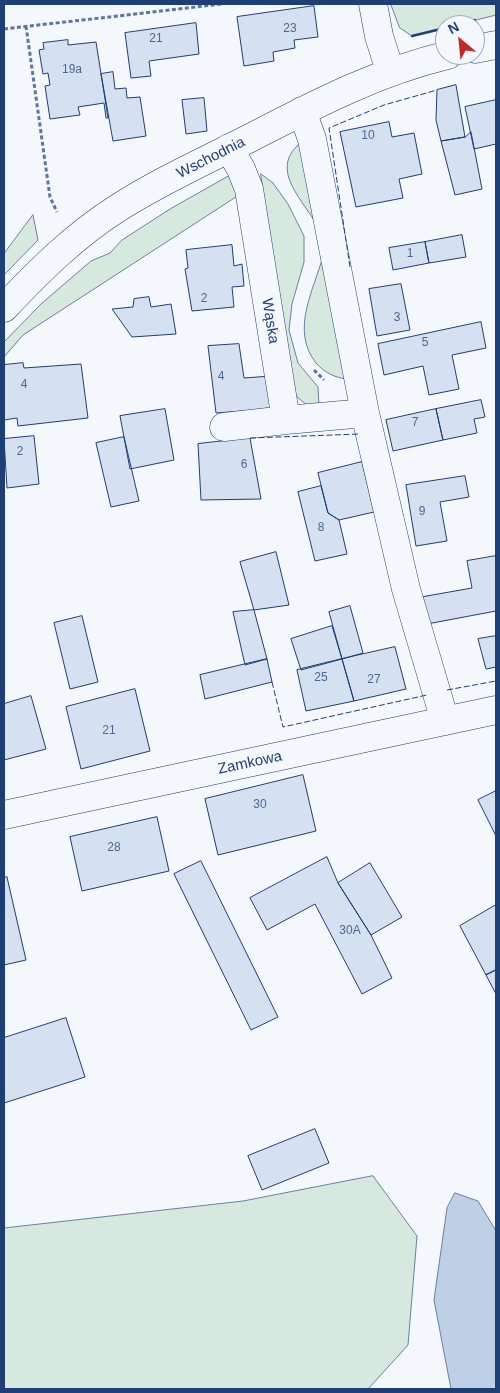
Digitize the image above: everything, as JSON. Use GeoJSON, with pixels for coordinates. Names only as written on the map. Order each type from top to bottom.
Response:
{"type":"FeatureCollection","features":[{"type":"Feature","properties":{"kind":"street"},"geometry":{"type":"LineString","coordinates":[[373,4],[379,36],[390,71]]}},
{"type":"Feature","properties":{"kind":"street","name":"Wschodnia"},"geometry":{"type":"LineString","coordinates":[[4,308],[31,280],[77,238],[118,208],[229,148],[352,86],[390,71],[435,59]]}},
{"type":"Feature","properties":{"kind":"street"},"geometry":{"type":"LineString","coordinates":[[302,111],[312,139],[365,413],[404,580],[445,721]]}},
{"type":"Feature","properties":{"kind":"street","name":"Wąska"},"geometry":{"type":"LineString","coordinates":[[229,148],[241,169],[249,189],[286,420]]}},
{"type":"Feature","properties":{"kind":"street"},"geometry":{"type":"LineString","coordinates":[[224,428],[365,413]]}},
{"type":"Feature","properties":{"kind":"street","name":"Zamkowa"},"geometry":{"type":"LineString","coordinates":[[4,815],[496,710]]}},
{"type":"Feature","properties":{"kind":"path"},"geometry":{"type":"LineString","coordinates":[[4,29],[222,4]]}},
{"type":"Feature","properties":{"kind":"path"},"geometry":{"type":"LineString","coordinates":[[26,26],[50,197],[54,207],[77,238]]}},
{"type":"Feature","properties":{"kind":"shaded area"},"geometry":{"type":"Polygon","coordinates":[[[391,4],[496,4],[496,15],[485,18],[485,15],[435,15],[435,30],[412,36],[400,28],[391,4]]]}},
{"type":"Feature","properties":{"kind":"shaded area"},"geometry":{"type":"Polygon","coordinates":[[[303,141],[318,227],[297,195],[288,173],[288,162],[292,151],[303,141]]]}},
{"type":"Feature","properties":{"kind":"shaded area"},"geometry":{"type":"Polygon","coordinates":[[[261,174],[273,183],[288,204],[304,236],[304,262],[292,304],[289,330],[298,363],[318,387],[319,407],[308,406],[296,396],[284,347],[261,174]]]}},
{"type":"Feature","properties":{"kind":"shaded area"},"geometry":{"type":"Polygon","coordinates":[[[231,175],[239,195],[23,335],[4,357],[4,342],[41,304],[91,261],[110,253],[122,240],[170,209],[231,175]]]}},
{"type":"Feature","properties":{"kind":"shaded area"},"geometry":{"type":"Polygon","coordinates":[[[33,215],[38,240],[4,275],[4,254],[33,215]]]}},
{"type":"Feature","properties":{"kind":"shaded area"},"geometry":{"type":"Polygon","coordinates":[[[323,256],[346,379],[333,375],[316,363],[308,350],[305,337],[306,310],[323,256]]]}},
{"type":"Feature","properties":{"kind":"shaded area"},"geometry":{"type":"Polygon","coordinates":[[[373,1176],[417,1236],[408,1345],[368,1389],[4,1389],[4,1228],[243,1201],[373,1176]]]}},
{"type":"Feature","properties":{"kind":"water"},"geometry":{"type":"Polygon","coordinates":[[[455,1193],[478,1201],[496,1231],[496,1389],[451,1389],[434,1300],[447,1208],[455,1193]]]}},
{"type":"Feature","properties":{"kind":"building"},"geometry":{"type":"Polygon","coordinates":[[[314,6],[318,37],[294,40],[295,48],[273,52],[274,61],[244,66],[237,17],[314,6]]]}},
{"type":"Feature","properties":{"kind":"building"},"geometry":{"type":"Polygon","coordinates":[[[196,23],[199,54],[149,61],[151,76],[131,78],[125,33],[196,23]]]}},
{"type":"Feature","properties":{"kind":"building"},"geometry":{"type":"Polygon","coordinates":[[[68,40],[68,45],[96,42],[108,118],[106,118],[104,103],[78,107],[80,115],[50,119],[45,86],[50,85],[48,73],[43,74],[39,50],[44,49],[43,43],[68,40]]]}},
{"type":"Feature","properties":{"kind":"building"},"geometry":{"type":"Polygon","coordinates":[[[113,72],[115,89],[126,88],[127,98],[140,97],[146,136],[113,141],[101,74],[113,72]]]}},
{"type":"Feature","properties":{"kind":"building"},"geometry":{"type":"Polygon","coordinates":[[[456,85],[465,137],[441,141],[436,120],[437,90],[456,85]]]}},
{"type":"Feature","properties":{"kind":"building"},"geometry":{"type":"Polygon","coordinates":[[[204,98],[207,131],[186,134],[182,100],[204,98]]]}},
{"type":"Feature","properties":{"kind":"building"},"geometry":{"type":"Polygon","coordinates":[[[496,100],[496,144],[474,149],[465,107],[496,100]]]}},
{"type":"Feature","properties":{"kind":"building"},"geometry":{"type":"Polygon","coordinates":[[[389,122],[392,137],[414,133],[422,174],[399,179],[403,198],[356,207],[340,132],[389,122]]]}},
{"type":"Feature","properties":{"kind":"building"},"geometry":{"type":"Polygon","coordinates":[[[471,132],[482,189],[455,195],[441,141],[465,137],[471,132]]]}},
{"type":"Feature","properties":{"kind":"building"},"geometry":{"type":"Polygon","coordinates":[[[462,235],[466,257],[429,263],[425,242],[462,235]]]}},
{"type":"Feature","properties":{"kind":"building"},"geometry":{"type":"Polygon","coordinates":[[[425,242],[429,263],[393,270],[389,248],[425,242]]]}},
{"type":"Feature","properties":{"kind":"building"},"geometry":{"type":"Polygon","coordinates":[[[232,245],[234,266],[242,264],[244,286],[232,287],[234,307],[192,311],[185,269],[188,268],[186,250],[232,245]]]}},
{"type":"Feature","properties":{"kind":"building"},"geometry":{"type":"Polygon","coordinates":[[[401,284],[410,330],[377,336],[369,289],[401,284]]]}},
{"type":"Feature","properties":{"kind":"building"},"geometry":{"type":"Polygon","coordinates":[[[149,297],[151,307],[171,304],[176,334],[132,337],[112,309],[133,307],[134,299],[149,297]]]}},
{"type":"Feature","properties":{"kind":"building"},"geometry":{"type":"Polygon","coordinates":[[[481,322],[486,348],[452,355],[459,389],[429,395],[423,366],[384,375],[378,344],[481,322]]]}},
{"type":"Feature","properties":{"kind":"building"},"geometry":{"type":"Polygon","coordinates":[[[239,344],[244,378],[271,376],[271,409],[216,413],[208,346],[239,344]]]}},
{"type":"Feature","properties":{"kind":"building"},"geometry":{"type":"Polygon","coordinates":[[[23,363],[24,368],[81,364],[88,418],[18,426],[17,418],[4,420],[4,365],[23,363]]]}},
{"type":"Feature","properties":{"kind":"building"},"geometry":{"type":"Polygon","coordinates":[[[481,400],[485,417],[474,419],[477,433],[443,440],[436,409],[481,400]]]}},
{"type":"Feature","properties":{"kind":"building"},"geometry":{"type":"Polygon","coordinates":[[[165,409],[174,460],[130,469],[120,416],[165,409]]]}},
{"type":"Feature","properties":{"kind":"building"},"geometry":{"type":"Polygon","coordinates":[[[436,409],[443,440],[393,451],[386,420],[436,409]]]}},
{"type":"Feature","properties":{"kind":"building"},"geometry":{"type":"Polygon","coordinates":[[[34,436],[39,484],[7,488],[4,439],[34,436]]]}},
{"type":"Feature","properties":{"kind":"building"},"geometry":{"type":"Polygon","coordinates":[[[124,437],[139,501],[111,507],[96,443],[124,437]]]}},
{"type":"Feature","properties":{"kind":"building"},"geometry":{"type":"Polygon","coordinates":[[[250,438],[261,499],[201,500],[198,444],[250,438]]]}},
{"type":"Feature","properties":{"kind":"building"},"geometry":{"type":"Polygon","coordinates":[[[362,462],[374,512],[339,520],[328,513],[318,473],[362,462]]]}},
{"type":"Feature","properties":{"kind":"building"},"geometry":{"type":"Polygon","coordinates":[[[465,476],[469,497],[440,502],[447,541],[416,546],[406,485],[465,476]]]}},
{"type":"Feature","properties":{"kind":"building"},"geometry":{"type":"Polygon","coordinates":[[[321,486],[328,513],[339,520],[347,554],[315,561],[298,492],[321,486]]]}},
{"type":"Feature","properties":{"kind":"building"},"geometry":{"type":"Polygon","coordinates":[[[276,552],[289,605],[254,610],[240,562],[276,552]]]}},
{"type":"Feature","properties":{"kind":"building"},"geometry":{"type":"Polygon","coordinates":[[[496,556],[496,611],[427,624],[421,597],[472,588],[467,561],[496,556]]]}},
{"type":"Feature","properties":{"kind":"building"},"geometry":{"type":"Polygon","coordinates":[[[350,606],[363,653],[342,659],[329,612],[350,606]]]}},
{"type":"Feature","properties":{"kind":"building"},"geometry":{"type":"Polygon","coordinates":[[[254,610],[267,659],[245,665],[233,612],[254,610]]]}},
{"type":"Feature","properties":{"kind":"building"},"geometry":{"type":"Polygon","coordinates":[[[82,616],[98,682],[70,689],[54,623],[82,616]]]}},
{"type":"Feature","properties":{"kind":"building"},"geometry":{"type":"Polygon","coordinates":[[[332,626],[342,659],[301,670],[291,639],[332,626]]]}},
{"type":"Feature","properties":{"kind":"building"},"geometry":{"type":"Polygon","coordinates":[[[496,636],[496,667],[486,669],[478,639],[496,636]]]}},
{"type":"Feature","properties":{"kind":"building"},"geometry":{"type":"Polygon","coordinates":[[[395,647],[406,689],[354,701],[342,659],[395,647]]]}},
{"type":"Feature","properties":{"kind":"building"},"geometry":{"type":"Polygon","coordinates":[[[267,659],[272,682],[205,699],[200,675],[267,659]]]}},
{"type":"Feature","properties":{"kind":"building"},"geometry":{"type":"Polygon","coordinates":[[[342,659],[354,701],[306,711],[297,670],[342,659]]]}},
{"type":"Feature","properties":{"kind":"building"},"geometry":{"type":"Polygon","coordinates":[[[135,689],[150,751],[81,769],[66,707],[135,689]]]}},
{"type":"Feature","properties":{"kind":"building"},"geometry":{"type":"Polygon","coordinates":[[[31,696],[46,749],[4,760],[4,704],[31,696]]]}},
{"type":"Feature","properties":{"kind":"building"},"geometry":{"type":"Polygon","coordinates":[[[303,775],[316,831],[218,855],[205,799],[303,775]]]}},
{"type":"Feature","properties":{"kind":"building"},"geometry":{"type":"Polygon","coordinates":[[[496,791],[496,836],[478,800],[496,791]]]}},
{"type":"Feature","properties":{"kind":"building"},"geometry":{"type":"Polygon","coordinates":[[[157,817],[169,871],[82,891],[70,837],[157,817]]]}},
{"type":"Feature","properties":{"kind":"building"},"geometry":{"type":"Polygon","coordinates":[[[327,857],[338,883],[371,935],[392,978],[362,994],[315,904],[267,930],[250,898],[327,857]]]}},
{"type":"Feature","properties":{"kind":"building"},"geometry":{"type":"Polygon","coordinates":[[[201,861],[278,1017],[251,1030],[174,874],[201,861]]]}},
{"type":"Feature","properties":{"kind":"building"},"geometry":{"type":"Polygon","coordinates":[[[370,863],[402,917],[371,935],[338,883],[370,863]]]}},
{"type":"Feature","properties":{"kind":"building"},"geometry":{"type":"Polygon","coordinates":[[[7,877],[26,960],[4,965],[4,878],[7,877]]]}},
{"type":"Feature","properties":{"kind":"building"},"geometry":{"type":"Polygon","coordinates":[[[496,905],[496,970],[486,975],[460,926],[496,905]]]}},
{"type":"Feature","properties":{"kind":"building"},"geometry":{"type":"Polygon","coordinates":[[[496,970],[496,994],[486,975],[496,970]]]}},
{"type":"Feature","properties":{"kind":"building"},"geometry":{"type":"Polygon","coordinates":[[[66,1018],[85,1077],[4,1103],[4,1038],[66,1018]]]}},
{"type":"Feature","properties":{"kind":"building"},"geometry":{"type":"Polygon","coordinates":[[[315,1129],[329,1163],[262,1190],[248,1156],[315,1129]]]}},
{"type":"Feature","properties":{"kind":"fence"},"geometry":{"type":"LineString","coordinates":[[350,267],[329,128],[384,105],[437,90]]}},
{"type":"Feature","properties":{"kind":"fence"},"geometry":{"type":"LineString","coordinates":[[250,438],[360,434]]}},
{"type":"Feature","properties":{"kind":"fence"},"geometry":{"type":"LineString","coordinates":[[447,690],[496,681]]}},
{"type":"Feature","properties":{"kind":"fence"},"geometry":{"type":"LineString","coordinates":[[272,682],[283,727],[427,695]]}},
{"type":"Feature","properties":{"kind":"wall"},"geometry":{"type":"LineString","coordinates":[[412,36],[435,30]]}}]}
